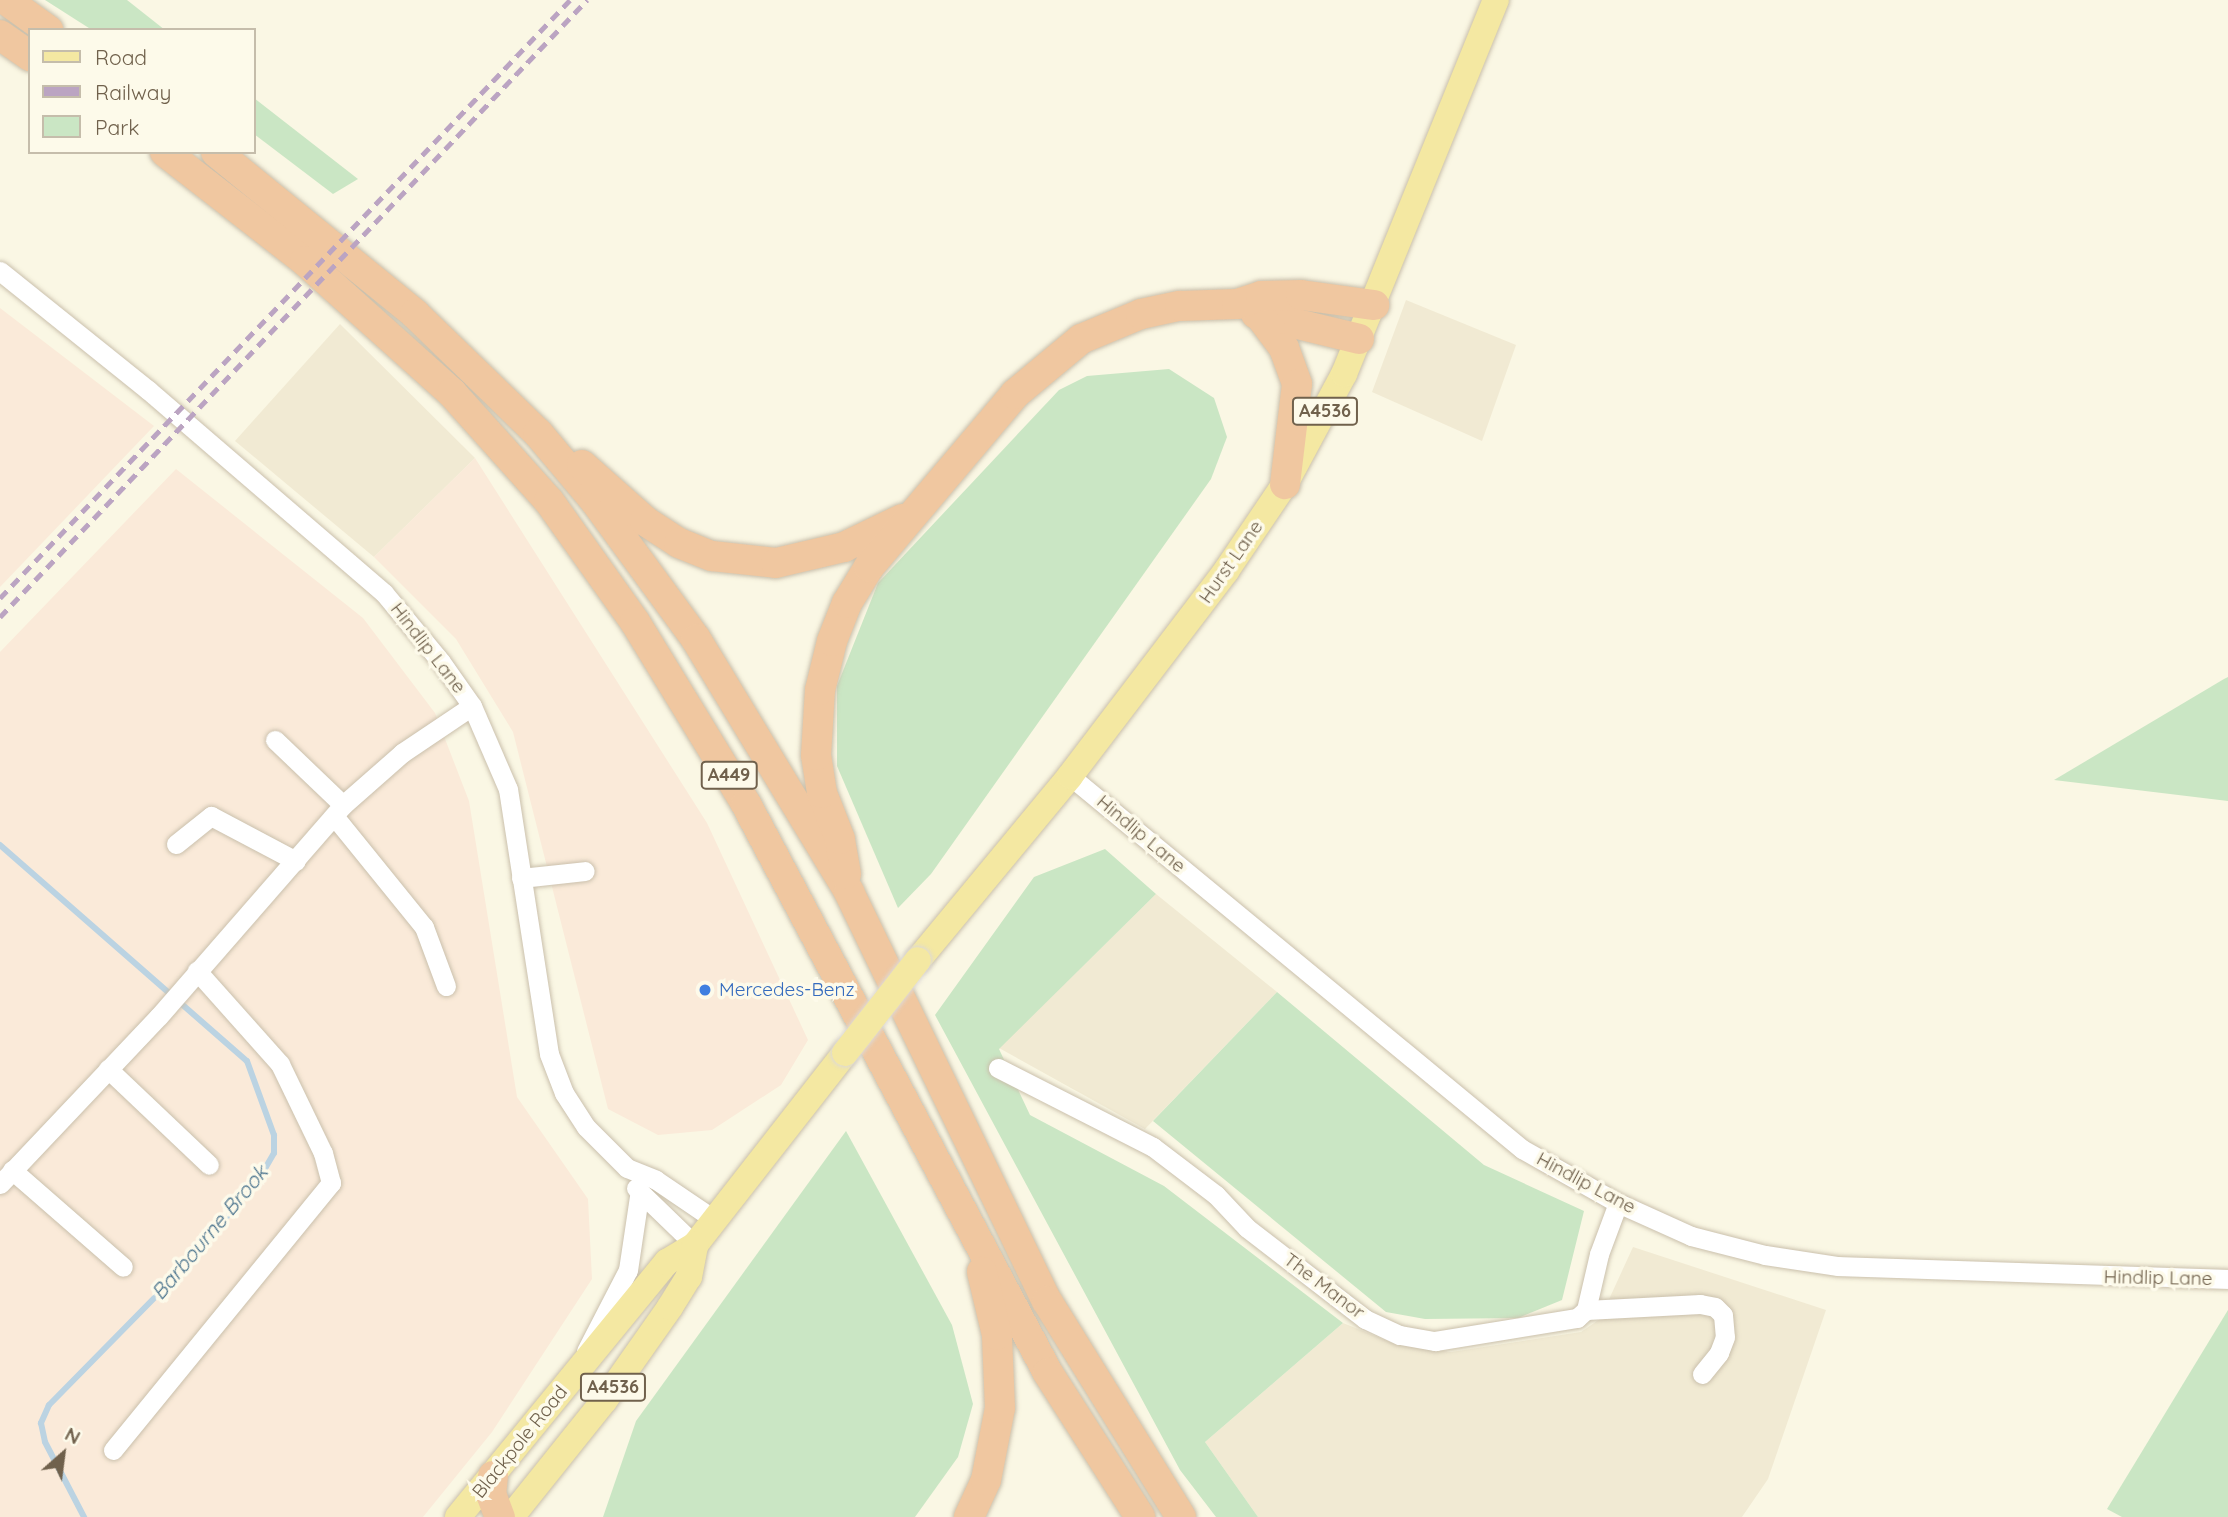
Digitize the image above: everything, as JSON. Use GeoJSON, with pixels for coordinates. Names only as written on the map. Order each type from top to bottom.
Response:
{"type":"FeatureCollection","features":[{"type":"Feature","properties":{"kind":"highway"},"geometry":{"type":"LineString","coordinates":[[6,0],[45,28]]}},
{"type":"Feature","properties":{"kind":"highway"},"geometry":{"type":"LineString","coordinates":[[0,35],[28,55]]}},
{"type":"Feature","properties":{"kind":"highway","name":"A449"},"geometry":{"type":"LineString","coordinates":[[168,154],[305,261],[442,384],[549,501],[635,622],[746,804],[1048,1373],[1140,1517]]}},
{"type":"Feature","properties":{"kind":"highway","name":"A449"},"geometry":{"type":"LineString","coordinates":[[218,154],[415,314],[538,433],[595,501],[696,639],[849,892],[1047,1301],[1181,1517]]}},
{"type":"Feature","properties":{"kind":"highway"},"geometry":{"type":"LineString","coordinates":[[1249,310],[1261,296],[1301,295],[1374,305]]}},
{"type":"Feature","properties":{"kind":"highway"},"geometry":{"type":"LineString","coordinates":[[849,892],[841,839],[822,793],[816,755],[820,690],[847,603],[909,515],[1015,394],[1081,339],[1140,314],[1180,306],[1249,310],[1359,339]]}},
{"type":"Feature","properties":{"kind":"highway"},"geometry":{"type":"LineString","coordinates":[[1249,310],[1284,348],[1297,384],[1285,484]]}},
{"type":"Feature","properties":{"kind":"highway"},"geometry":{"type":"LineString","coordinates":[[538,433],[605,482],[645,522],[679,543],[712,556],[776,563],[844,547],[909,515]]}},
{"type":"Feature","properties":{"kind":"highway"},"geometry":{"type":"LineString","coordinates":[[969,1517],[986,1480],[1000,1408],[997,1335],[976,1240]]}},
{"type":"Feature","properties":{"kind":"highway"},"geometry":{"type":"LineString","coordinates":[[492,1476],[492,1494],[500,1517]]}},
{"type":"Feature","properties":{"kind":"main road","name":"Hurst Lane"},"geometry":{"type":"LineString","coordinates":[[845,1053],[1070,776],[1226,571],[1285,484],[1316,432],[1374,305],[1496,0]]}},
{"type":"Feature","properties":{"kind":"main road","name":"Blackpole Road"},"geometry":{"type":"LineString","coordinates":[[458,1517],[667,1262],[695,1245],[845,1053]]}},
{"type":"Feature","properties":{"kind":"main road","name":"Blackpole Road"},"geometry":{"type":"LineString","coordinates":[[511,1517],[604,1401],[670,1307],[689,1277],[695,1245]]}},
{"type":"Feature","properties":{"kind":"street","name":"Hindlip Lane"},"geometry":{"type":"LineString","coordinates":[[0,271],[148,390],[384,593],[472,705],[508,789],[555,1074],[574,1111],[626,1168],[639,1196],[695,1245]]}},
{"type":"Feature","properties":{"kind":"street"},"geometry":{"type":"LineString","coordinates":[[122,1267],[6,1177],[159,1016],[338,811],[402,753],[472,705]]}},
{"type":"Feature","properties":{"kind":"street"},"geometry":{"type":"LineString","coordinates":[[275,740],[338,811],[424,928],[446,986]]}},
{"type":"Feature","properties":{"kind":"street","name":"Hindlip Lane"},"geometry":{"type":"LineString","coordinates":[[1070,776],[1522,1149],[1618,1203],[1691,1236],[1765,1255],[1838,1266],[2228,1279]]}},
{"type":"Feature","properties":{"kind":"street"},"geometry":{"type":"LineString","coordinates":[[176,844],[211,816],[296,861]]}},
{"type":"Feature","properties":{"kind":"street"},"geometry":{"type":"LineString","coordinates":[[521,878],[585,871]]}},
{"type":"Feature","properties":{"kind":"street"},"geometry":{"type":"LineString","coordinates":[[113,1450],[331,1183],[323,1153],[280,1063],[197,971]]}},
{"type":"Feature","properties":{"kind":"street","name":"The Manor"},"geometry":{"type":"LineString","coordinates":[[998,1068],[1153,1147],[1216,1195],[1247,1228],[1365,1319],[1400,1335],[1435,1340],[1577,1318],[1586,1310],[1700,1304],[1714,1307],[1723,1315],[1725,1337],[1719,1353],[1702,1374]]}},
{"type":"Feature","properties":{"kind":"street"},"geometry":{"type":"LineString","coordinates":[[108,1069],[209,1165]]}},
{"type":"Feature","properties":{"kind":"street","name":"Hindlip Lane"},"geometry":{"type":"LineString","coordinates":[[626,1168],[656,1180],[715,1220]]}},
{"type":"Feature","properties":{"kind":"street"},"geometry":{"type":"LineString","coordinates":[[583,1365],[590,1338],[628,1270],[639,1196]]}},
{"type":"Feature","properties":{"kind":"street"},"geometry":{"type":"LineString","coordinates":[[1586,1310],[1599,1254],[1618,1203]]}},
{"type":"Feature","properties":{"kind":"shaded area"},"geometry":{"type":"Polygon","coordinates":[[[1406,300],[1516,345],[1482,441],[1372,392],[1406,300]]]}},
{"type":"Feature","properties":{"kind":"shaded area"},"geometry":{"type":"Polygon","coordinates":[[[0,308],[154,426],[0,587],[0,308]]]}},
{"type":"Feature","properties":{"kind":"shaded area"},"geometry":{"type":"Polygon","coordinates":[[[340,324],[475,458],[374,557],[235,441],[340,324]]]}},
{"type":"Feature","properties":{"kind":"shaded area"},"geometry":{"type":"Polygon","coordinates":[[[475,458],[707,823],[808,1040],[781,1085],[712,1130],[658,1135],[608,1109],[513,732],[456,639],[374,557],[475,458]]]}},
{"type":"Feature","properties":{"kind":"shaded area"},"geometry":{"type":"Polygon","coordinates":[[[176,469],[363,618],[435,713],[469,801],[517,1097],[588,1199],[592,1279],[492,1432],[423,1517],[0,1517],[0,652],[176,469]]]}},
{"type":"Feature","properties":{"kind":"shaded area"},"geometry":{"type":"Polygon","coordinates":[[[1156,894],[1277,992],[1145,1129],[999,1048],[1156,894]]]}},
{"type":"Feature","properties":{"kind":"shaded area"},"geometry":{"type":"Polygon","coordinates":[[[1633,1247],[1826,1310],[1768,1479],[1742,1517],[1258,1517],[1205,1442],[1343,1323],[1395,1344],[1451,1352],[1581,1332],[1600,1319],[1633,1247]]]}},
{"type":"Feature","properties":{"kind":"green space"},"geometry":{"type":"Polygon","coordinates":[[[45,0],[127,0],[162,28],[89,28],[45,0]]]}},
{"type":"Feature","properties":{"kind":"green space"},"geometry":{"type":"Polygon","coordinates":[[[256,100],[358,179],[333,194],[256,136],[256,100]]]}},
{"type":"Feature","properties":{"kind":"green space"},"geometry":{"type":"Polygon","coordinates":[[[1169,369],[1214,398],[1227,437],[1211,479],[931,874],[898,908],[837,766],[837,686],[878,583],[1059,390],[1087,376],[1169,369]]]}},
{"type":"Feature","properties":{"kind":"green space"},"geometry":{"type":"Polygon","coordinates":[[[2228,677],[2228,801],[2054,780],[2224,679],[2228,677]]]}},
{"type":"Feature","properties":{"kind":"green space"},"geometry":{"type":"Polygon","coordinates":[[[1105,849],[1156,894],[999,1049],[1030,1115],[1164,1186],[1343,1323],[1205,1442],[1258,1517],[1216,1517],[1180,1470],[935,1015],[1034,877],[1105,849]]]}},
{"type":"Feature","properties":{"kind":"green space"},"geometry":{"type":"Polygon","coordinates":[[[1277,992],[1484,1165],[1584,1211],[1562,1300],[1518,1318],[1425,1319],[1386,1312],[1153,1121],[1277,992]]]}},
{"type":"Feature","properties":{"kind":"green space"},"geometry":{"type":"Polygon","coordinates":[[[846,1131],[952,1325],[973,1404],[958,1457],[915,1517],[603,1517],[636,1421],[846,1131]]]}},
{"type":"Feature","properties":{"kind":"green space"},"geometry":{"type":"Polygon","coordinates":[[[2228,1310],[2228,1517],[2122,1517],[2107,1509],[2228,1310]]]}},
{"type":"Feature","properties":{"kind":"waterway","name":"Barbourne Brook"},"geometry":{"type":"LineString","coordinates":[[0,845],[247,1061],[274,1135],[274,1153],[258,1181],[168,1284],[49,1405],[41,1423],[45,1442],[84,1517]]}},
{"type":"Feature","properties":{"kind":"railway"},"geometry":{"type":"LineString","coordinates":[[0,598],[570,0]]}},
{"type":"Feature","properties":{"kind":"railway"},"geometry":{"type":"LineString","coordinates":[[0,617],[587,0]]}},
{"type":"Feature","properties":{"kind":"place","name":"Mercedes-Benz"},"geometry":{"type":"Point","coordinates":[705,990]}}]}
